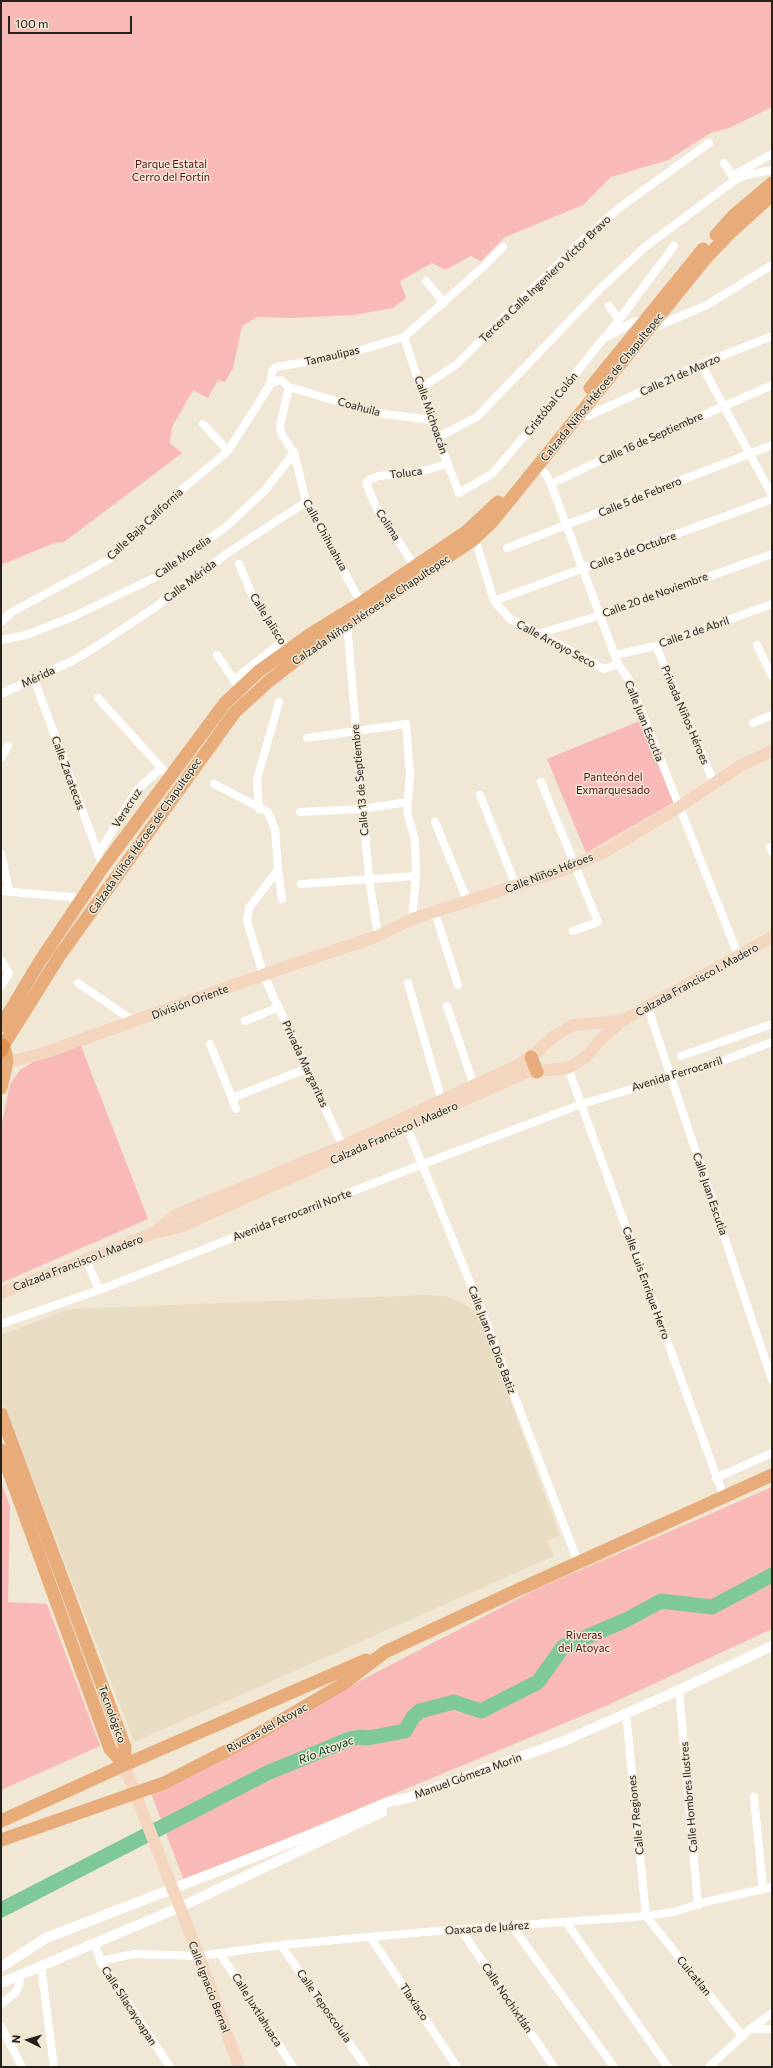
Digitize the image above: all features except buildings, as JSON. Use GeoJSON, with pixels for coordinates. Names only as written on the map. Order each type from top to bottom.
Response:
{"type":"FeatureCollection","features":[{"type":"Feature","properties":{"kind":"main road","name":"Calzada Niños Héroes de Chapultepec"},"geometry":{"type":"LineString","coordinates":[[3,1053],[56,960],[235,712],[269,681],[319,642],[473,540],[492,522],[538,467],[648,323],[694,258],[733,216],[772,183]]}},
{"type":"Feature","properties":{"kind":"main road","name":"Calzada Niños Héroes de Chapultepec"},"geometry":{"type":"LineString","coordinates":[[1,1026],[40,961],[165,773],[225,702],[237,684],[259,671],[285,646],[312,633],[361,603],[414,565],[466,532],[486,515],[508,492],[648,323],[729,234],[772,195]]}},
{"type":"Feature","properties":{"kind":"main road","name":"Calle Niños Héroes"},"geometry":{"type":"LineString","coordinates":[[378,936],[412,919],[435,913],[516,886],[576,864],[606,851],[679,807],[740,766],[772,751]]}},
{"type":"Feature","properties":{"kind":"main road","name":"División Oriente"},"geometry":{"type":"LineString","coordinates":[[3,1053],[41,1054],[135,1022],[264,974],[378,936]]}},
{"type":"Feature","properties":{"kind":"main road","name":"Calzada Francisco I. Madero"},"geometry":{"type":"LineString","coordinates":[[1,1293],[154,1233],[176,1215],[344,1150],[406,1122],[527,1072],[568,1068],[586,1057],[602,1038],[622,1021],[648,1008],[772,938]]}},
{"type":"Feature","properties":{"kind":"main road","name":"Calzada Francisco I. Madero"},"geometry":{"type":"LineString","coordinates":[[406,1122],[442,1101],[531,1057],[553,1037],[573,1025],[622,1021]]}},
{"type":"Feature","properties":{"kind":"main road"},"geometry":{"type":"LineString","coordinates":[[1,1088],[3,1053]]}},
{"type":"Feature","properties":{"kind":"main road"},"geometry":{"type":"LineString","coordinates":[[531,1057],[537,1072]]}},
{"type":"Feature","properties":{"kind":"main road","name":"Tecnológico"},"geometry":{"type":"LineString","coordinates":[[1,1414],[13,1465],[68,1636],[110,1749],[124,1764]]}},
{"type":"Feature","properties":{"kind":"main road","name":"Tecnológico"},"geometry":{"type":"LineString","coordinates":[[1,1450],[13,1465],[81,1631],[125,1747],[124,1764]]}},
{"type":"Feature","properties":{"kind":"main road","name":"Riveras del Atoyac"},"geometry":{"type":"LineString","coordinates":[[1,1840],[164,1783],[244,1742],[342,1684],[385,1652],[578,1562],[772,1475]]}},
{"type":"Feature","properties":{"kind":"main road"},"geometry":{"type":"LineString","coordinates":[[68,1636],[81,1631]]}},
{"type":"Feature","properties":{"kind":"main road"},"geometry":{"type":"LineString","coordinates":[[1,1821],[124,1764],[385,1652]]}},
{"type":"Feature","properties":{"kind":"main road","name":"Calle Ignacio Bernal"},"geometry":{"type":"LineString","coordinates":[[124,1764],[239,2067]]}},
{"type":"Feature","properties":{"kind":"street","name":"Tercera Calle Ingeniero Víctor Bravo"},"geometry":{"type":"LineString","coordinates":[[421,388],[457,364],[574,248],[619,208],[709,143]]}},
{"type":"Feature","properties":{"kind":"street"},"geometry":{"type":"LineString","coordinates":[[438,437],[477,417],[596,293],[645,247],[734,178],[772,154]]}},
{"type":"Feature","properties":{"kind":"street"},"geometry":{"type":"LineString","coordinates":[[724,163],[734,178]]}},
{"type":"Feature","properties":{"kind":"street"},"geometry":{"type":"LineString","coordinates":[[734,178],[772,170]]}},
{"type":"Feature","properties":{"kind":"street"},"geometry":{"type":"LineString","coordinates":[[603,339],[674,246]]}},
{"type":"Feature","properties":{"kind":"street"},"geometry":{"type":"LineString","coordinates":[[404,337],[444,303],[502,247]]}},
{"type":"Feature","properties":{"kind":"street","name":"Cristóbal Colón"},"geometry":{"type":"LineString","coordinates":[[459,493],[492,474],[545,412],[603,339],[633,322],[660,325],[707,306],[772,265]]}},
{"type":"Feature","properties":{"kind":"street"},"geometry":{"type":"LineString","coordinates":[[426,281],[444,303]]}},
{"type":"Feature","properties":{"kind":"street"},"geometry":{"type":"LineString","coordinates":[[608,306],[619,320]]}},
{"type":"Feature","properties":{"kind":"street","name":"Calle 21 de Marzo"},"geometry":{"type":"LineString","coordinates":[[588,416],[701,364],[772,336]]}},
{"type":"Feature","properties":{"kind":"street","name":"Calle Michoacán"},"geometry":{"type":"LineString","coordinates":[[404,337],[431,420],[459,493]]}},
{"type":"Feature","properties":{"kind":"street","name":"Tamaulipas"},"geometry":{"type":"LineString","coordinates":[[271,383],[272,371],[276,367],[342,356],[404,337]]}},
{"type":"Feature","properties":{"kind":"street"},"geometry":{"type":"LineString","coordinates":[[701,364],[772,495]]}},
{"type":"Feature","properties":{"kind":"street"},"geometry":{"type":"LineString","coordinates":[[271,383],[281,380],[289,388]]}},
{"type":"Feature","properties":{"kind":"street","name":"Calle Baja California"},"geometry":{"type":"LineString","coordinates":[[1,622],[12,612],[108,560],[185,487],[228,451],[271,383]]}},
{"type":"Feature","properties":{"kind":"street","name":"Calle 16 de Septiembre"},"geometry":{"type":"LineString","coordinates":[[550,484],[724,405],[772,385]]}},
{"type":"Feature","properties":{"kind":"street","name":"Coahuila"},"geometry":{"type":"LineString","coordinates":[[289,388],[377,412],[431,420]]}},
{"type":"Feature","properties":{"kind":"street","name":"Calle Chihuahua"},"geometry":{"type":"LineString","coordinates":[[289,388],[280,426],[282,435],[294,453],[306,502],[361,603]]}},
{"type":"Feature","properties":{"kind":"street"},"geometry":{"type":"LineString","coordinates":[[203,424],[228,451]]}},
{"type":"Feature","properties":{"kind":"street","name":"Calle 5 de Febrero"},"geometry":{"type":"LineString","coordinates":[[507,548],[772,445]]}},
{"type":"Feature","properties":{"kind":"street","name":"Calle Morelia"},"geometry":{"type":"LineString","coordinates":[[1,640],[26,635],[70,618],[158,576],[227,526],[266,489],[294,453]]}},
{"type":"Feature","properties":{"kind":"street","name":"Toluca"},"geometry":{"type":"LineString","coordinates":[[366,483],[369,480],[379,476],[424,471],[448,464]]}},
{"type":"Feature","properties":{"kind":"street"},"geometry":{"type":"LineString","coordinates":[[538,467],[545,473],[550,484]]}},
{"type":"Feature","properties":{"kind":"street","name":"Colima"},"geometry":{"type":"LineString","coordinates":[[366,483],[376,507],[414,565]]}},
{"type":"Feature","properties":{"kind":"street","name":"Calle Juan Escutia"},"geometry":{"type":"LineString","coordinates":[[550,484],[584,569],[618,664],[629,680],[739,957]]}},
{"type":"Feature","properties":{"kind":"street","name":"Calle 3 de Octubre"},"geometry":{"type":"LineString","coordinates":[[494,601],[584,569],[772,498]]}},
{"type":"Feature","properties":{"kind":"street","name":"Calle Mérida"},"geometry":{"type":"LineString","coordinates":[[74,660],[151,610],[229,552],[306,502]]}},
{"type":"Feature","properties":{"kind":"street","name":"Calle Arroyo Seco"},"geometry":{"type":"LineString","coordinates":[[473,540],[477,545],[494,601],[509,618],[604,669],[618,664]]}},
{"type":"Feature","properties":{"kind":"street","name":"Calle 20 de Noviembre"},"geometry":{"type":"LineString","coordinates":[[538,634],[601,615],[772,554]]}},
{"type":"Feature","properties":{"kind":"street","name":"Calle Jalisco"},"geometry":{"type":"LineString","coordinates":[[239,564],[255,602],[285,646]]}},
{"type":"Feature","properties":{"kind":"street","name":"Calle 2 de Abril"},"geometry":{"type":"LineString","coordinates":[[615,655],[656,646],[772,604]]}},
{"type":"Feature","properties":{"kind":"street","name":"Calle 13 de Septiembre"},"geometry":{"type":"LineString","coordinates":[[347,624],[362,808],[369,878],[378,936]]}},
{"type":"Feature","properties":{"kind":"street"},"geometry":{"type":"LineString","coordinates":[[757,645],[772,676]]}},
{"type":"Feature","properties":{"kind":"street","name":"Privada Niños Héroes"},"geometry":{"type":"LineString","coordinates":[[656,646],[714,783]]}},
{"type":"Feature","properties":{"kind":"street"},"geometry":{"type":"LineString","coordinates":[[217,655],[237,684]]}},
{"type":"Feature","properties":{"kind":"street","name":"Mérida"},"geometry":{"type":"LineString","coordinates":[[1,694],[74,660]]}},
{"type":"Feature","properties":{"kind":"street","name":"Calle Zacatecas"},"geometry":{"type":"LineString","coordinates":[[34,679],[102,867]]}},
{"type":"Feature","properties":{"kind":"street"},"geometry":{"type":"LineString","coordinates":[[98,698],[165,773]]}},
{"type":"Feature","properties":{"kind":"street"},"geometry":{"type":"LineString","coordinates":[[259,809],[257,779],[279,702]]}},
{"type":"Feature","properties":{"kind":"street"},"geometry":{"type":"LineString","coordinates":[[753,723],[772,715]]}},
{"type":"Feature","properties":{"kind":"street"},"geometry":{"type":"LineString","coordinates":[[307,738],[406,724],[410,775],[407,812],[415,840],[416,876],[412,919]]}},
{"type":"Feature","properties":{"kind":"street"},"geometry":{"type":"LineString","coordinates":[[1,758],[8,746]]}},
{"type":"Feature","properties":{"kind":"street","name":"Veracruz"},"geometry":{"type":"LineString","coordinates":[[98,854],[137,790],[165,773]]}},
{"type":"Feature","properties":{"kind":"street"},"geometry":{"type":"LineString","coordinates":[[541,782],[576,864],[598,922],[573,931]]}},
{"type":"Feature","properties":{"kind":"street"},"geometry":{"type":"LineString","coordinates":[[214,784],[259,809],[268,812],[276,829],[278,870],[282,899]]}},
{"type":"Feature","properties":{"kind":"street"},"geometry":{"type":"LineString","coordinates":[[480,795],[516,886]]}},
{"type":"Feature","properties":{"kind":"street"},"geometry":{"type":"LineString","coordinates":[[300,812],[362,808],[407,802]]}},
{"type":"Feature","properties":{"kind":"street"},"geometry":{"type":"LineString","coordinates":[[435,822],[468,902]]}},
{"type":"Feature","properties":{"kind":"street"},"geometry":{"type":"LineString","coordinates":[[1,854],[5,891],[82,898]]}},
{"type":"Feature","properties":{"kind":"street","name":"Privada Margaritas"},"geometry":{"type":"LineString","coordinates":[[278,870],[249,908],[248,921],[264,974],[344,1150]]}},
{"type":"Feature","properties":{"kind":"street"},"geometry":{"type":"LineString","coordinates":[[301,884],[369,878],[416,876]]}},
{"type":"Feature","properties":{"kind":"street"},"geometry":{"type":"LineString","coordinates":[[435,913],[458,985]]}},
{"type":"Feature","properties":{"kind":"street"},"geometry":{"type":"LineString","coordinates":[[1,961],[9,973],[1,986]]}},
{"type":"Feature","properties":{"kind":"street"},"geometry":{"type":"LineString","coordinates":[[78,982],[135,1022]]}},
{"type":"Feature","properties":{"kind":"street"},"geometry":{"type":"LineString","coordinates":[[408,983],[442,1101]]}},
{"type":"Feature","properties":{"kind":"street"},"geometry":{"type":"LineString","coordinates":[[447,1006],[474,1086]]}},
{"type":"Feature","properties":{"kind":"street"},"geometry":{"type":"LineString","coordinates":[[245,1021],[279,1007]]}},
{"type":"Feature","properties":{"kind":"street","name":"Calle Juan Escutia"},"geometry":{"type":"LineString","coordinates":[[648,1008],[772,1380]]}},
{"type":"Feature","properties":{"kind":"street"},"geometry":{"type":"LineString","coordinates":[[682,1056],[772,1024]]}},
{"type":"Feature","properties":{"kind":"street","name":"Avenida Ferrocarril"},"geometry":{"type":"LineString","coordinates":[[582,1104],[714,1064],[772,1042]]}},
{"type":"Feature","properties":{"kind":"street"},"geometry":{"type":"LineString","coordinates":[[210,1044],[236,1109]]}},
{"type":"Feature","properties":{"kind":"street"},"geometry":{"type":"LineString","coordinates":[[232,1098],[308,1068]]}},
{"type":"Feature","properties":{"kind":"street","name":"Calle Luis Enrique Herro"},"geometry":{"type":"LineString","coordinates":[[568,1068],[724,1497]]}},
{"type":"Feature","properties":{"kind":"street","name":"Avenida Ferrocarril Norte"},"geometry":{"type":"LineString","coordinates":[[1,1324],[99,1290],[582,1104]]}},
{"type":"Feature","properties":{"kind":"street","name":"Calle Juan de Dios Batiz"},"geometry":{"type":"LineString","coordinates":[[406,1122],[578,1562]]}},
{"type":"Feature","properties":{"kind":"street"},"geometry":{"type":"LineString","coordinates":[[86,1259],[99,1290]]}},
{"type":"Feature","properties":{"kind":"street"},"geometry":{"type":"LineString","coordinates":[[716,1478],[772,1453]]}},
{"type":"Feature","properties":{"kind":"street","name":"Manuel Gómeza Morin"},"geometry":{"type":"LineString","coordinates":[[1,1967],[46,1938],[159,1895],[388,1802],[408,1798],[564,1740],[679,1690],[772,1646]]}},
{"type":"Feature","properties":{"kind":"street","name":"Calle Hombres Ilustres"},"geometry":{"type":"LineString","coordinates":[[679,1690],[698,1905]]}},
{"type":"Feature","properties":{"kind":"street","name":"Calle 7 Regiones"},"geometry":{"type":"LineString","coordinates":[[626,1713],[646,1916]]}},
{"type":"Feature","properties":{"kind":"street"},"geometry":{"type":"LineString","coordinates":[[754,1797],[763,1889]]}},
{"type":"Feature","properties":{"kind":"street"},"geometry":{"type":"LineString","coordinates":[[1,1983],[20,1976],[94,1942],[176,1902],[391,1808],[408,1798]]}},
{"type":"Feature","properties":{"kind":"street","name":"Oaxaca de Juárez"},"geometry":{"type":"LineString","coordinates":[[100,1961],[134,1954],[198,1956],[281,1945],[646,1916],[674,1912],[772,1886]]}},
{"type":"Feature","properties":{"kind":"street","name":"Cuicatlan"},"geometry":{"type":"LineString","coordinates":[[646,1916],[742,2037]]}},
{"type":"Feature","properties":{"kind":"street"},"geometry":{"type":"LineString","coordinates":[[566,1922],[668,2067]]}},
{"type":"Feature","properties":{"kind":"street"},"geometry":{"type":"LineString","coordinates":[[512,1926],[614,2067]]}},
{"type":"Feature","properties":{"kind":"street","name":"Calle Nochixtlán"},"geometry":{"type":"LineString","coordinates":[[461,1930],[554,2067]]}},
{"type":"Feature","properties":{"kind":"street","name":"Tlaxiaco"},"geometry":{"type":"LineString","coordinates":[[371,1938],[457,2067]]}},
{"type":"Feature","properties":{"kind":"street","name":"Calle Silacayoapan"},"geometry":{"type":"LineString","coordinates":[[94,1942],[100,1961],[170,2067]]}},
{"type":"Feature","properties":{"kind":"street","name":"Calle Teposcolula"},"geometry":{"type":"LineString","coordinates":[[281,1945],[366,2067]]}},
{"type":"Feature","properties":{"kind":"street","name":"Calle Juxtlahuaca"},"geometry":{"type":"LineString","coordinates":[[220,1953],[293,2067]]}},
{"type":"Feature","properties":{"kind":"street"},"geometry":{"type":"LineString","coordinates":[[42,1966],[54,2067]]}},
{"type":"Feature","properties":{"kind":"street"},"geometry":{"type":"LineString","coordinates":[[1,2004],[15,1993],[19,1986],[20,1976]]}},
{"type":"Feature","properties":{"kind":"street"},"geometry":{"type":"LineString","coordinates":[[709,2067],[750,2029],[772,2013]]}},
{"type":"Feature","properties":{"kind":"street"},"geometry":{"type":"LineString","coordinates":[[1,2026],[22,2067]]}},
{"type":"Feature","properties":{"kind":"street"},"geometry":{"type":"LineString","coordinates":[[750,2029],[772,2029]]}},
{"type":"Feature","properties":{"kind":"shaded area"},"geometry":{"type":"Polygon","coordinates":[[[428,1295],[446,1296],[463,1303],[476,1313],[483,1326],[560,1536],[547,1541],[554,1556],[134,1742],[1,1398],[1,1335],[69,1309],[428,1295]]]}},
{"type":"Feature","properties":{"kind":"green space","name":"Parque Estatal Cerro del Fortín"},"geometry":{"type":"Polygon","coordinates":[[[1,1],[772,1],[772,107],[727,129],[712,132],[668,160],[611,177],[583,205],[505,237],[481,261],[471,256],[445,270],[432,263],[400,281],[406,298],[393,308],[354,315],[291,318],[257,317],[242,326],[233,368],[225,382],[218,380],[208,398],[193,390],[172,427],[170,443],[182,453],[64,542],[54,543],[1,565],[1,1]]]}},
{"type":"Feature","properties":{"kind":"green space","name":"Panteón del Exmarquesado"},"geometry":{"type":"Polygon","coordinates":[[[642,720],[676,801],[586,853],[547,759],[642,720]]]}},
{"type":"Feature","properties":{"kind":"green space"},"geometry":{"type":"Polygon","coordinates":[[[81,1046],[148,1219],[1,1283],[1,1128],[10,1084],[20,1070],[36,1060],[81,1046]]]}},
{"type":"Feature","properties":{"kind":"green space"},"geometry":{"type":"Polygon","coordinates":[[[1,1482],[10,1506],[8,1602],[47,1604],[100,1746],[1,1790],[1,1482]]]}},
{"type":"Feature","properties":{"kind":"green space","name":"Riveras del Atoyac"},"geometry":{"type":"Polygon","coordinates":[[[772,1487],[772,1629],[608,1705],[184,1881],[151,1793],[344,1689],[539,1588],[772,1487]]]}},
{"type":"Feature","properties":{"kind":"waterway","name":"Río Atoyac"},"geometry":{"type":"LineString","coordinates":[[1,1910],[267,1773],[350,1739],[360,1737],[368,1738],[405,1731],[413,1717],[420,1711],[454,1702],[481,1711],[538,1682],[563,1647],[626,1620],[661,1601],[712,1607],[772,1575]]}}]}
